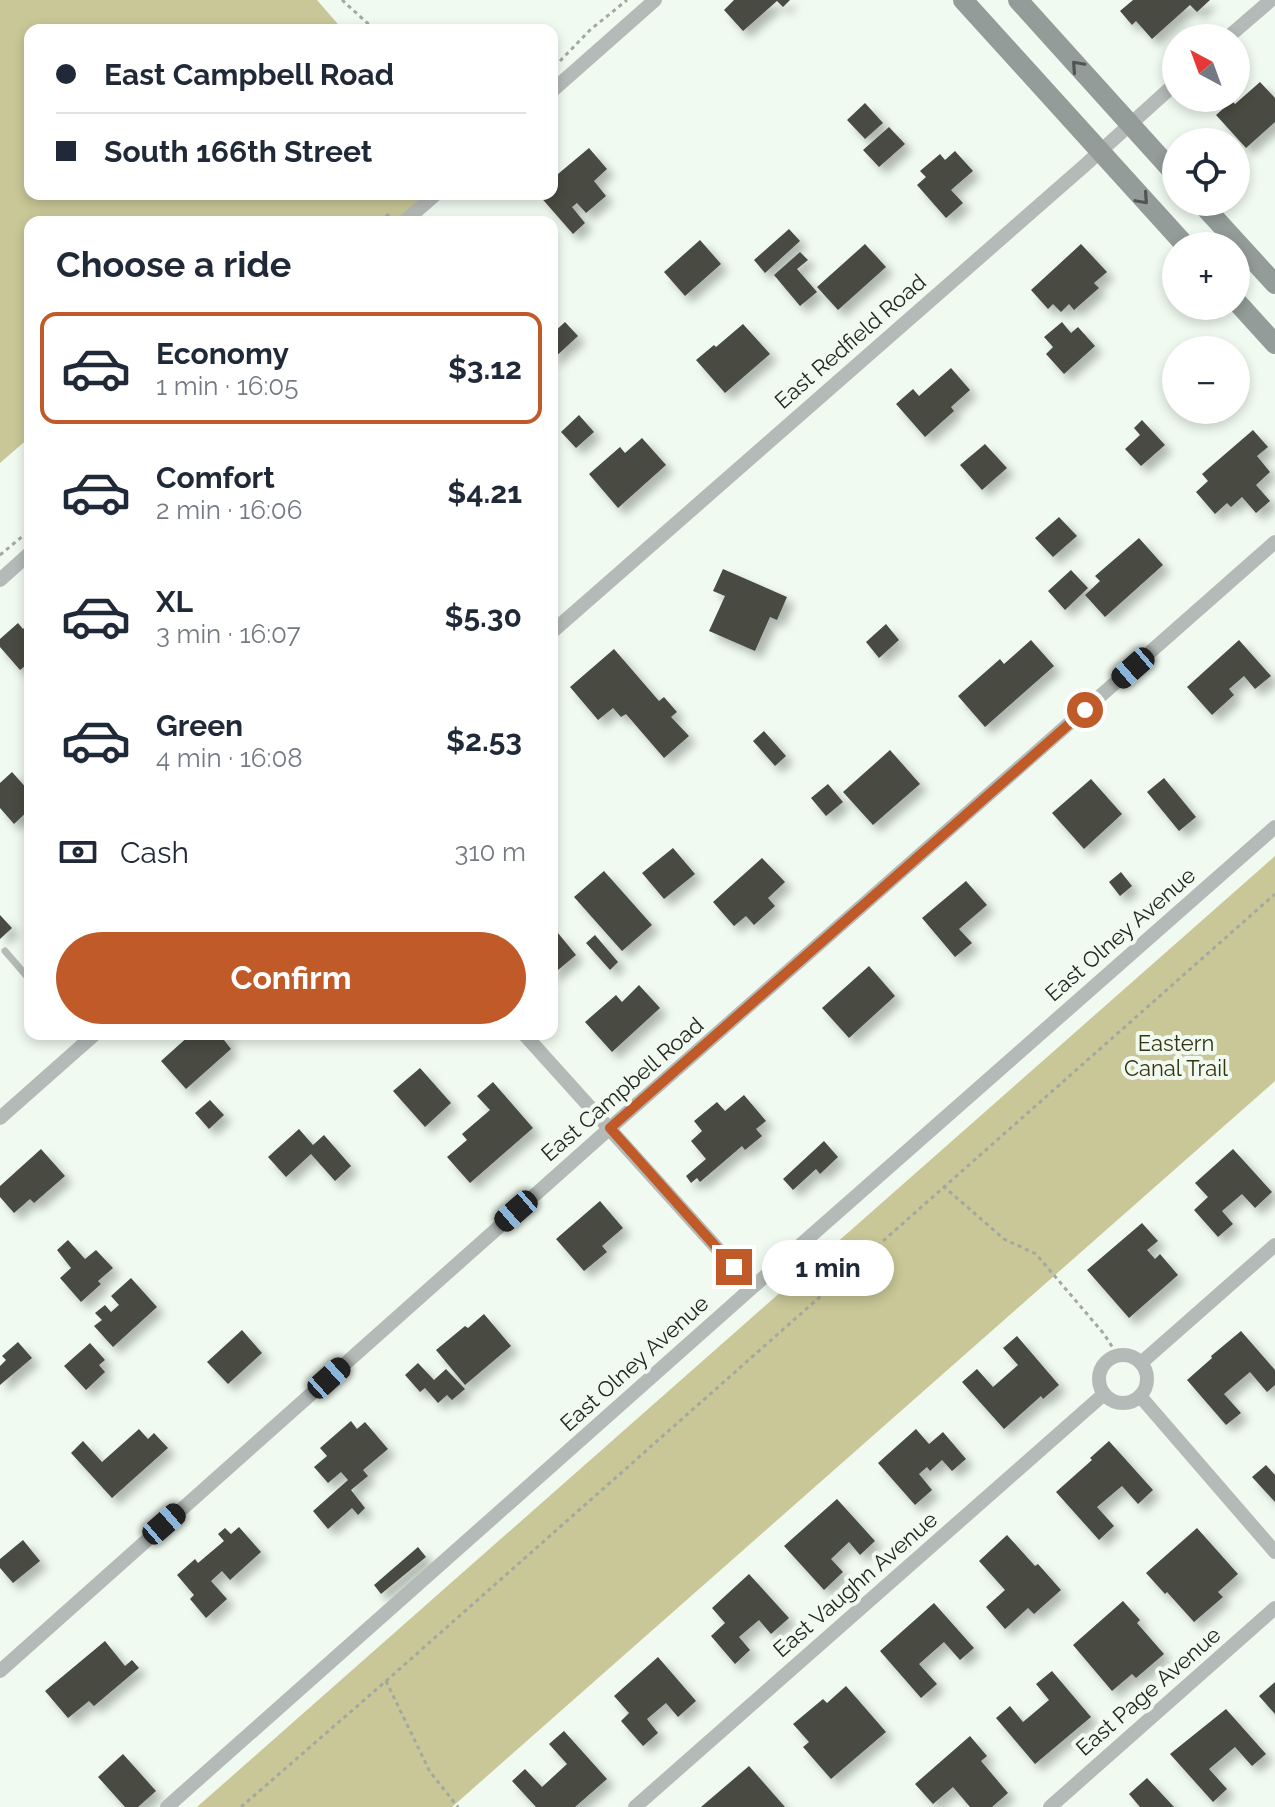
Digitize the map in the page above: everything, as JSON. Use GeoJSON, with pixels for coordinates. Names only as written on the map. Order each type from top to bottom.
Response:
{"type":"FeatureCollection","features":[{"type":"Feature","properties":{"kind":"main road"},"geometry":{"type":"LineString","coordinates":[[963,0],[1173,232]]}},
{"type":"Feature","properties":{"kind":"main road"},"geometry":{"type":"LineString","coordinates":[[1018,0],[1162,160]]}},
{"type":"Feature","properties":{"kind":"main road"},"geometry":{"type":"LineString","coordinates":[[1213,216],[1275,284]]}},
{"type":"Feature","properties":{"kind":"main road"},"geometry":{"type":"LineString","coordinates":[[1250,316],[1275,344]]}},
{"type":"Feature","properties":{"kind":"street"},"geometry":{"type":"LineString","coordinates":[[558,86],[655,0]]}},
{"type":"Feature","properties":{"kind":"street"},"geometry":{"type":"LineString","coordinates":[[1243,24],[1271,0]]}},
{"type":"Feature","properties":{"kind":"street","name":"East Redfield Road"},"geometry":{"type":"LineString","coordinates":[[558,627],[1162,95]]}},
{"type":"Feature","properties":{"kind":"street"},"geometry":{"type":"LineString","coordinates":[[411,216],[429,200]]}},
{"type":"Feature","properties":{"kind":"street","name":"East Campbell Road"},"geometry":{"type":"LineString","coordinates":[[0,1671],[1275,542]]}},
{"type":"Feature","properties":{"kind":"street"},"geometry":{"type":"LineString","coordinates":[[0,580],[24,558]]}},
{"type":"Feature","properties":{"kind":"street","name":"East Olney Avenue"},"geometry":{"type":"LineString","coordinates":[[167,1807],[1275,827]]}},
{"type":"Feature","properties":{"kind":"street"},"geometry":{"type":"LineString","coordinates":[[0,1118],[82,1040]]}},
{"type":"Feature","properties":{"kind":"street"},"geometry":{"type":"LineString","coordinates":[[529,1040],[734,1267]]}},
{"type":"Feature","properties":{"kind":"street"},"geometry":{"type":"LineString","coordinates":[[1141,1363],[1275,1245]]}},
{"type":"Feature","properties":{"kind":"street"},"geometry":{"type":"LineString","coordinates":[[1118,1356],[1131,1357],[1141,1363],[1147,1376],[1140,1396],[1121,1403],[1104,1394],[1099,1379],[1105,1364],[1118,1356]]}},
{"type":"Feature","properties":{"kind":"street","name":"East Vaughn Avenue"},"geometry":{"type":"LineString","coordinates":[[635,1807],[1104,1394]]}},
{"type":"Feature","properties":{"kind":"street"},"geometry":{"type":"LineString","coordinates":[[1140,1396],[1275,1552]]}},
{"type":"Feature","properties":{"kind":"street","name":"East Page Avenue"},"geometry":{"type":"LineString","coordinates":[[1050,1807],[1275,1608]]}},
{"type":"Feature","properties":{"kind":"lane"},"geometry":{"type":"LineString","coordinates":[[5,951],[24,973]]}},
{"type":"Feature","properties":{"kind":"path"},"geometry":{"type":"LineString","coordinates":[[342,0],[368,24]]}},
{"type":"Feature","properties":{"kind":"path"},"geometry":{"type":"LineString","coordinates":[[558,64],[590,30],[627,0]]}},
{"type":"Feature","properties":{"kind":"path"},"geometry":{"type":"LineString","coordinates":[[0,555],[24,535]]}},
{"type":"Feature","properties":{"kind":"path"},"geometry":{"type":"LineString","coordinates":[[241,1807],[1275,894]]}},
{"type":"Feature","properties":{"kind":"path"},"geometry":{"type":"LineString","coordinates":[[943,1186],[1004,1239],[1036,1254],[1104,1334],[1118,1356]]}},
{"type":"Feature","properties":{"kind":"path"},"geometry":{"type":"LineString","coordinates":[[386,1681],[430,1772],[458,1807]]}},
{"type":"Feature","properties":{"kind":"green space"},"geometry":{"type":"Polygon","coordinates":[[[0,0],[317,0],[338,24],[24,24],[24,200],[435,200],[416,216],[24,216],[24,442],[0,463],[0,0]]]}},
{"type":"Feature","properties":{"kind":"green space","name":"Eastern Canal Trail"},"geometry":{"type":"Polygon","coordinates":[[[1275,856],[1275,1081],[452,1807],[197,1807],[1275,856]]]}},
{"type":"Feature","properties":{"kind":"building"},"geometry":{"type":"Polygon","coordinates":[[[734,0],[790,0],[783,7],[777,1],[743,31],[724,10],[734,0]]]}},
{"type":"Feature","properties":{"kind":"building"},"geometry":{"type":"Polygon","coordinates":[[[1133,0],[1210,0],[1197,12],[1190,5],[1169,24],[1162,24],[1162,30],[1152,39],[1136,21],[1132,25],[1120,11],[1133,0]]]}},
{"type":"Feature","properties":{"kind":"building"},"geometry":{"type":"Polygon","coordinates":[[[1260,82],[1275,98],[1275,122],[1250,144],[1250,128],[1228,128],[1216,115],[1219,112],[1250,112],[1250,91],[1260,82]]]}},
{"type":"Feature","properties":{"kind":"building"},"geometry":{"type":"Polygon","coordinates":[[[865,103],[883,123],[865,139],[847,120],[865,103]]]}},
{"type":"Feature","properties":{"kind":"building"},"geometry":{"type":"Polygon","coordinates":[[[889,127],[905,144],[879,167],[863,150],[889,127]]]}},
{"type":"Feature","properties":{"kind":"building"},"geometry":{"type":"Polygon","coordinates":[[[589,148],[607,169],[594,181],[606,196],[586,213],[577,203],[572,207],[585,223],[573,234],[543,200],[558,200],[558,174],[589,148]]]}},
{"type":"Feature","properties":{"kind":"building"},"geometry":{"type":"Polygon","coordinates":[[[955,151],[973,171],[951,190],[963,203],[946,218],[917,185],[926,177],[920,171],[940,154],[945,160],[955,151]]]}},
{"type":"Feature","properties":{"kind":"building"},"geometry":{"type":"Polygon","coordinates":[[[789,229],[800,241],[765,273],[754,260],[789,229]]]}},
{"type":"Feature","properties":{"kind":"building"},"geometry":{"type":"Polygon","coordinates":[[[700,240],[721,264],[685,296],[664,272],[700,240]]]}},
{"type":"Feature","properties":{"kind":"building"},"geometry":{"type":"Polygon","coordinates":[[[865,244],[886,267],[838,310],[817,287],[865,244]]]}},
{"type":"Feature","properties":{"kind":"building"},"geometry":{"type":"Polygon","coordinates":[[[1081,244],[1107,272],[1094,283],[1099,288],[1074,310],[1069,304],[1061,312],[1053,304],[1048,309],[1031,290],[1081,244]]]}},
{"type":"Feature","properties":{"kind":"building"},"geometry":{"type":"Polygon","coordinates":[[[800,252],[808,260],[797,269],[817,292],[800,306],[774,275],[800,252]]]}},
{"type":"Feature","properties":{"kind":"building"},"geometry":{"type":"Polygon","coordinates":[[[565,322],[578,336],[558,354],[558,328],[565,322]]]}},
{"type":"Feature","properties":{"kind":"building"},"geometry":{"type":"Polygon","coordinates":[[[1062,322],[1071,333],[1078,327],[1095,346],[1064,374],[1046,354],[1053,347],[1044,337],[1062,322]]]}},
{"type":"Feature","properties":{"kind":"building"},"geometry":{"type":"Polygon","coordinates":[[[743,324],[770,354],[725,393],[696,360],[743,324]]]}},
{"type":"Feature","properties":{"kind":"building"},"geometry":{"type":"Polygon","coordinates":[[[951,368],[970,390],[951,407],[954,411],[925,437],[896,404],[913,389],[919,396],[951,368]]]}},
{"type":"Feature","properties":{"kind":"building"},"geometry":{"type":"Polygon","coordinates":[[[579,415],[594,432],[576,448],[561,432],[579,415]]]}},
{"type":"Feature","properties":{"kind":"building"},"geometry":{"type":"Polygon","coordinates":[[[1142,420],[1165,445],[1141,466],[1125,449],[1140,435],[1134,428],[1142,420]]]}},
{"type":"Feature","properties":{"kind":"building"},"geometry":{"type":"Polygon","coordinates":[[[1253,430],[1268,447],[1257,456],[1270,472],[1256,485],[1270,501],[1256,513],[1242,497],[1231,507],[1227,503],[1215,514],[1196,492],[1208,481],[1202,474],[1253,430]]]}},
{"type":"Feature","properties":{"kind":"building"},"geometry":{"type":"Polygon","coordinates":[[[642,438],[666,465],[618,508],[589,474],[620,447],[625,453],[642,438]]]}},
{"type":"Feature","properties":{"kind":"building"},"geometry":{"type":"Polygon","coordinates":[[[985,444],[1007,468],[982,490],[960,465],[985,444]]]}},
{"type":"Feature","properties":{"kind":"building"},"geometry":{"type":"Polygon","coordinates":[[[1059,517],[1077,536],[1053,557],[1035,538],[1059,517]]]}},
{"type":"Feature","properties":{"kind":"building"},"geometry":{"type":"Polygon","coordinates":[[[1139,538],[1163,565],[1105,617],[1085,595],[1100,581],[1095,576],[1139,538]]]}},
{"type":"Feature","properties":{"kind":"building"},"geometry":{"type":"Polygon","coordinates":[[[723,569],[787,597],[777,620],[770,617],[755,651],[709,631],[725,596],[713,591],[723,569]]]}},
{"type":"Feature","properties":{"kind":"building"},"geometry":{"type":"Polygon","coordinates":[[[1071,570],[1088,588],[1065,610],[1048,591],[1071,570]]]}},
{"type":"Feature","properties":{"kind":"building"},"geometry":{"type":"Polygon","coordinates":[[[18,623],[23,629],[24,667],[20,670],[0,647],[0,639],[18,623]]]}},
{"type":"Feature","properties":{"kind":"building"},"geometry":{"type":"Polygon","coordinates":[[[886,624],[899,640],[879,658],[866,642],[886,624]]]}},
{"type":"Feature","properties":{"kind":"building"},"geometry":{"type":"Polygon","coordinates":[[[1031,640],[1054,666],[985,727],[958,696],[1000,659],[1004,664],[1031,640]]]}},
{"type":"Feature","properties":{"kind":"building"},"geometry":{"type":"Polygon","coordinates":[[[1239,640],[1271,676],[1255,689],[1244,676],[1229,689],[1234,695],[1212,715],[1187,687],[1239,640]]]}},
{"type":"Feature","properties":{"kind":"building"},"geometry":{"type":"Polygon","coordinates":[[[614,649],[659,701],[664,697],[677,712],[671,717],[689,736],[664,758],[626,714],[621,717],[613,708],[598,720],[570,687],[614,649]]]}},
{"type":"Feature","properties":{"kind":"building"},"geometry":{"type":"Polygon","coordinates":[[[764,731],[786,756],[775,766],[753,741],[764,731]]]}},
{"type":"Feature","properties":{"kind":"building"},"geometry":{"type":"Polygon","coordinates":[[[890,750],[920,784],[873,825],[843,792],[890,750]]]}},
{"type":"Feature","properties":{"kind":"building"},"geometry":{"type":"Polygon","coordinates":[[[12,772],[24,785],[24,815],[14,824],[0,808],[0,783],[12,772]]]}},
{"type":"Feature","properties":{"kind":"building"},"geometry":{"type":"Polygon","coordinates":[[[1164,778],[1196,817],[1179,831],[1147,792],[1164,778]]]}},
{"type":"Feature","properties":{"kind":"building"},"geometry":{"type":"Polygon","coordinates":[[[1091,779],[1122,814],[1084,849],[1052,813],[1091,779]]]}},
{"type":"Feature","properties":{"kind":"building"},"geometry":{"type":"Polygon","coordinates":[[[828,784],[843,802],[826,816],[811,798],[828,784]]]}},
{"type":"Feature","properties":{"kind":"building"},"geometry":{"type":"Polygon","coordinates":[[[673,848],[695,874],[664,899],[642,873],[673,848]]]}},
{"type":"Feature","properties":{"kind":"building"},"geometry":{"type":"Polygon","coordinates":[[[762,858],[785,882],[768,898],[775,906],[754,925],[746,916],[734,926],[713,902],[762,858]]]}},
{"type":"Feature","properties":{"kind":"building"},"geometry":{"type":"Polygon","coordinates":[[[604,871],[652,925],[622,951],[574,897],[604,871]]]}},
{"type":"Feature","properties":{"kind":"building"},"geometry":{"type":"Polygon","coordinates":[[[1121,872],[1132,886],[1120,896],[1109,882],[1121,872]]]}},
{"type":"Feature","properties":{"kind":"building"},"geometry":{"type":"Polygon","coordinates":[[[966,881],[987,905],[959,929],[972,943],[955,957],[922,918],[966,881]]]}},
{"type":"Feature","properties":{"kind":"building"},"geometry":{"type":"Polygon","coordinates":[[[0,915],[12,928],[0,939],[0,915]]]}},
{"type":"Feature","properties":{"kind":"building"},"geometry":{"type":"Polygon","coordinates":[[[558,933],[576,955],[558,970],[558,933]]]}},
{"type":"Feature","properties":{"kind":"building"},"geometry":{"type":"Polygon","coordinates":[[[595,935],[618,962],[610,970],[586,943],[595,935]]]}},
{"type":"Feature","properties":{"kind":"building"},"geometry":{"type":"Polygon","coordinates":[[[869,966],[895,996],[849,1038],[822,1008],[869,966]]]}},
{"type":"Feature","properties":{"kind":"building"},"geometry":{"type":"Polygon","coordinates":[[[639,985],[660,1008],[612,1052],[585,1022],[616,995],[622,1002],[639,985]]]}},
{"type":"Feature","properties":{"kind":"building"},"geometry":{"type":"Polygon","coordinates":[[[184,1040],[224,1040],[231,1049],[186,1089],[161,1061],[184,1040]]]}},
{"type":"Feature","properties":{"kind":"building"},"geometry":{"type":"Polygon","coordinates":[[[420,1068],[451,1103],[425,1127],[393,1091],[420,1068]]]}},
{"type":"Feature","properties":{"kind":"building"},"geometry":{"type":"Polygon","coordinates":[[[493,1082],[533,1128],[470,1183],[447,1157],[467,1140],[462,1134],[490,1110],[477,1096],[493,1082]]]}},
{"type":"Feature","properties":{"kind":"building"},"geometry":{"type":"Polygon","coordinates":[[[744,1095],[766,1121],[756,1129],[762,1136],[745,1150],[742,1146],[700,1182],[697,1178],[691,1183],[686,1176],[706,1159],[691,1141],[702,1131],[694,1121],[717,1102],[725,1111],[744,1095]]]}},
{"type":"Feature","properties":{"kind":"building"},"geometry":{"type":"Polygon","coordinates":[[[210,1100],[224,1115],[209,1129],[195,1113],[210,1100]]]}},
{"type":"Feature","properties":{"kind":"building"},"geometry":{"type":"Polygon","coordinates":[[[299,1129],[313,1145],[324,1135],[351,1166],[335,1181],[311,1154],[286,1177],[268,1157],[299,1129]]]}},
{"type":"Feature","properties":{"kind":"building"},"geometry":{"type":"Polygon","coordinates":[[[824,1141],[838,1157],[820,1174],[816,1169],[793,1190],[783,1179],[824,1141]]]}},
{"type":"Feature","properties":{"kind":"building"},"geometry":{"type":"Polygon","coordinates":[[[41,1149],[65,1176],[34,1203],[30,1199],[14,1213],[0,1197],[0,1186],[41,1149]]]}},
{"type":"Feature","properties":{"kind":"building"},"geometry":{"type":"Polygon","coordinates":[[[1233,1149],[1272,1192],[1255,1208],[1242,1194],[1222,1211],[1233,1224],[1218,1237],[1194,1210],[1208,1197],[1195,1183],[1233,1149]]]}},
{"type":"Feature","properties":{"kind":"building"},"geometry":{"type":"Polygon","coordinates":[[[600,1201],[623,1228],[602,1246],[607,1252],[584,1271],[556,1239],[600,1201]]]}},
{"type":"Feature","properties":{"kind":"building"},"geometry":{"type":"Polygon","coordinates":[[[1142,1223],[1158,1241],[1147,1250],[1155,1259],[1160,1254],[1178,1275],[1129,1318],[1087,1270],[1142,1223]]]}},
{"type":"Feature","properties":{"kind":"building"},"geometry":{"type":"Polygon","coordinates":[[[68,1240],[85,1259],[96,1250],[113,1268],[81,1302],[60,1278],[71,1268],[57,1250],[68,1240]]]}},
{"type":"Feature","properties":{"kind":"building"},"geometry":{"type":"Polygon","coordinates":[[[131,1278],[157,1307],[113,1347],[94,1326],[102,1320],[95,1313],[105,1305],[111,1312],[119,1305],[111,1296],[131,1278]]]}},
{"type":"Feature","properties":{"kind":"building"},"geometry":{"type":"Polygon","coordinates":[[[484,1314],[511,1346],[465,1385],[436,1350],[484,1314]]]}},
{"type":"Feature","properties":{"kind":"building"},"geometry":{"type":"Polygon","coordinates":[[[242,1330],[262,1353],[228,1384],[207,1362],[242,1330]]]}},
{"type":"Feature","properties":{"kind":"building"},"geometry":{"type":"Polygon","coordinates":[[[1241,1331],[1275,1370],[1275,1385],[1267,1392],[1250,1372],[1224,1394],[1241,1413],[1226,1425],[1187,1380],[1241,1331]]]}},
{"type":"Feature","properties":{"kind":"building"},"geometry":{"type":"Polygon","coordinates":[[[1017,1336],[1059,1385],[1043,1399],[1041,1396],[1004,1429],[962,1382],[977,1369],[993,1387],[1018,1365],[1003,1348],[1017,1336]]]}},
{"type":"Feature","properties":{"kind":"building"},"geometry":{"type":"Polygon","coordinates":[[[18,1342],[32,1358],[0,1385],[0,1366],[6,1360],[2,1356],[18,1342]]]}},
{"type":"Feature","properties":{"kind":"building"},"geometry":{"type":"Polygon","coordinates":[[[90,1343],[105,1360],[99,1365],[105,1372],[86,1390],[64,1366],[90,1343]]]}},
{"type":"Feature","properties":{"kind":"building"},"geometry":{"type":"Polygon","coordinates":[[[418,1363],[434,1380],[446,1369],[465,1389],[452,1400],[447,1395],[438,1403],[425,1388],[420,1392],[405,1375],[418,1363]]]}},
{"type":"Feature","properties":{"kind":"building"},"geometry":{"type":"Polygon","coordinates":[[[351,1421],[357,1429],[365,1422],[388,1449],[363,1470],[368,1476],[351,1490],[365,1508],[358,1515],[352,1508],[328,1529],[313,1511],[348,1480],[341,1472],[328,1483],[314,1467],[327,1456],[320,1448],[351,1421]]]}},
{"type":"Feature","properties":{"kind":"building"},"geometry":{"type":"Polygon","coordinates":[[[139,1429],[148,1439],[154,1433],[168,1448],[112,1498],[71,1453],[83,1441],[102,1462],[139,1429]]]}},
{"type":"Feature","properties":{"kind":"building"},"geometry":{"type":"Polygon","coordinates":[[[916,1429],[929,1444],[943,1432],[966,1459],[952,1471],[942,1460],[930,1471],[927,1467],[919,1474],[932,1490],[915,1505],[878,1463],[916,1429]]]}},
{"type":"Feature","properties":{"kind":"building"},"geometry":{"type":"Polygon","coordinates":[[[1109,1441],[1153,1490],[1138,1504],[1122,1486],[1097,1507],[1114,1526],[1099,1540],[1056,1492],[1109,1441]]]}},
{"type":"Feature","properties":{"kind":"building"},"geometry":{"type":"Polygon","coordinates":[[[1266,1465],[1275,1475],[1275,1502],[1252,1477],[1266,1465]]]}},
{"type":"Feature","properties":{"kind":"building"},"geometry":{"type":"Polygon","coordinates":[[[837,1499],[875,1541],[860,1555],[849,1542],[831,1559],[843,1572],[824,1590],[784,1546],[837,1499]]]}},
{"type":"Feature","properties":{"kind":"building"},"geometry":{"type":"Polygon","coordinates":[[[239,1527],[261,1552],[230,1580],[222,1571],[211,1581],[227,1599],[206,1618],[190,1599],[194,1595],[177,1575],[195,1559],[198,1563],[224,1541],[218,1534],[225,1528],[231,1534],[239,1527]]]}},
{"type":"Feature","properties":{"kind":"building"},"geometry":{"type":"Polygon","coordinates":[[[1197,1528],[1238,1574],[1218,1592],[1223,1597],[1194,1622],[1146,1573],[1197,1528]]]}},
{"type":"Feature","properties":{"kind":"building"},"geometry":{"type":"Polygon","coordinates":[[[1007,1535],[1061,1590],[1034,1614],[1028,1608],[1005,1629],[986,1607],[1005,1590],[979,1561],[1007,1535]]]}},
{"type":"Feature","properties":{"kind":"building"},"geometry":{"type":"Polygon","coordinates":[[[23,1540],[40,1561],[13,1583],[0,1568],[0,1559],[23,1540]]]}},
{"type":"Feature","properties":{"kind":"building"},"geometry":{"type":"Polygon","coordinates":[[[418,1547],[426,1557],[381,1594],[374,1585],[418,1547]]]}},
{"type":"Feature","properties":{"kind":"building"},"geometry":{"type":"Polygon","coordinates":[[[749,1574],[789,1618],[771,1634],[759,1620],[739,1637],[750,1650],[735,1664],[711,1636],[725,1623],[712,1608],[749,1574]]]}},
{"type":"Feature","properties":{"kind":"building"},"geometry":{"type":"Polygon","coordinates":[[[1123,1601],[1164,1654],[1136,1678],[1132,1674],[1112,1691],[1073,1645],[1123,1601]]]}},
{"type":"Feature","properties":{"kind":"building"},"geometry":{"type":"Polygon","coordinates":[[[934,1603],[974,1648],[960,1660],[944,1642],[919,1664],[937,1684],[921,1698],[880,1651],[934,1603]]]}},
{"type":"Feature","properties":{"kind":"building"},"geometry":{"type":"Polygon","coordinates":[[[105,1641],[125,1666],[132,1660],[139,1668],[94,1706],[89,1701],[68,1718],[45,1691],[105,1641]]]}},
{"type":"Feature","properties":{"kind":"building"},"geometry":{"type":"Polygon","coordinates":[[[658,1657],[696,1701],[678,1717],[666,1703],[647,1719],[658,1733],[643,1746],[621,1721],[629,1713],[614,1696],[658,1657]]]}},
{"type":"Feature","properties":{"kind":"building"},"geometry":{"type":"Polygon","coordinates":[[[1052,1671],[1091,1717],[1035,1764],[996,1718],[1010,1706],[1023,1722],[1049,1700],[1036,1684],[1052,1671]]]}},
{"type":"Feature","properties":{"kind":"building"},"geometry":{"type":"Polygon","coordinates":[[[1275,1682],[1275,1714],[1259,1696],[1275,1682]]]}},
{"type":"Feature","properties":{"kind":"building"},"geometry":{"type":"Polygon","coordinates":[[[846,1686],[886,1732],[831,1779],[803,1747],[809,1742],[793,1724],[823,1699],[827,1703],[846,1686]]]}},
{"type":"Feature","properties":{"kind":"building"},"geometry":{"type":"Polygon","coordinates":[[[1226,1709],[1266,1754],[1252,1766],[1235,1747],[1209,1769],[1227,1789],[1213,1802],[1170,1754],[1226,1709]]]}},
{"type":"Feature","properties":{"kind":"building"},"geometry":{"type":"Polygon","coordinates":[[[564,1731],[607,1779],[575,1807],[536,1807],[512,1781],[525,1769],[542,1787],[567,1764],[549,1744],[564,1731]]]}},
{"type":"Feature","properties":{"kind":"building"},"geometry":{"type":"Polygon","coordinates":[[[970,1736],[987,1756],[981,1761],[1008,1793],[992,1807],[970,1807],[953,1787],[933,1804],[915,1784],[970,1736]]]}},
{"type":"Feature","properties":{"kind":"building"},"geometry":{"type":"Polygon","coordinates":[[[123,1754],[156,1791],[138,1807],[125,1807],[98,1777],[123,1754]]]}},
{"type":"Feature","properties":{"kind":"building"},"geometry":{"type":"Polygon","coordinates":[[[749,1766],[785,1807],[701,1807],[749,1766]]]}},
{"type":"Feature","properties":{"kind":"building"},"geometry":{"type":"Polygon","coordinates":[[[1147,1778],[1174,1807],[1140,1807],[1129,1794],[1147,1778]]]}},
{"type":"Feature","properties":{"kind":"route"},"geometry":{"type":"LineString","coordinates":[[734,1267],[610,1128],[1085,710]]}}]}
